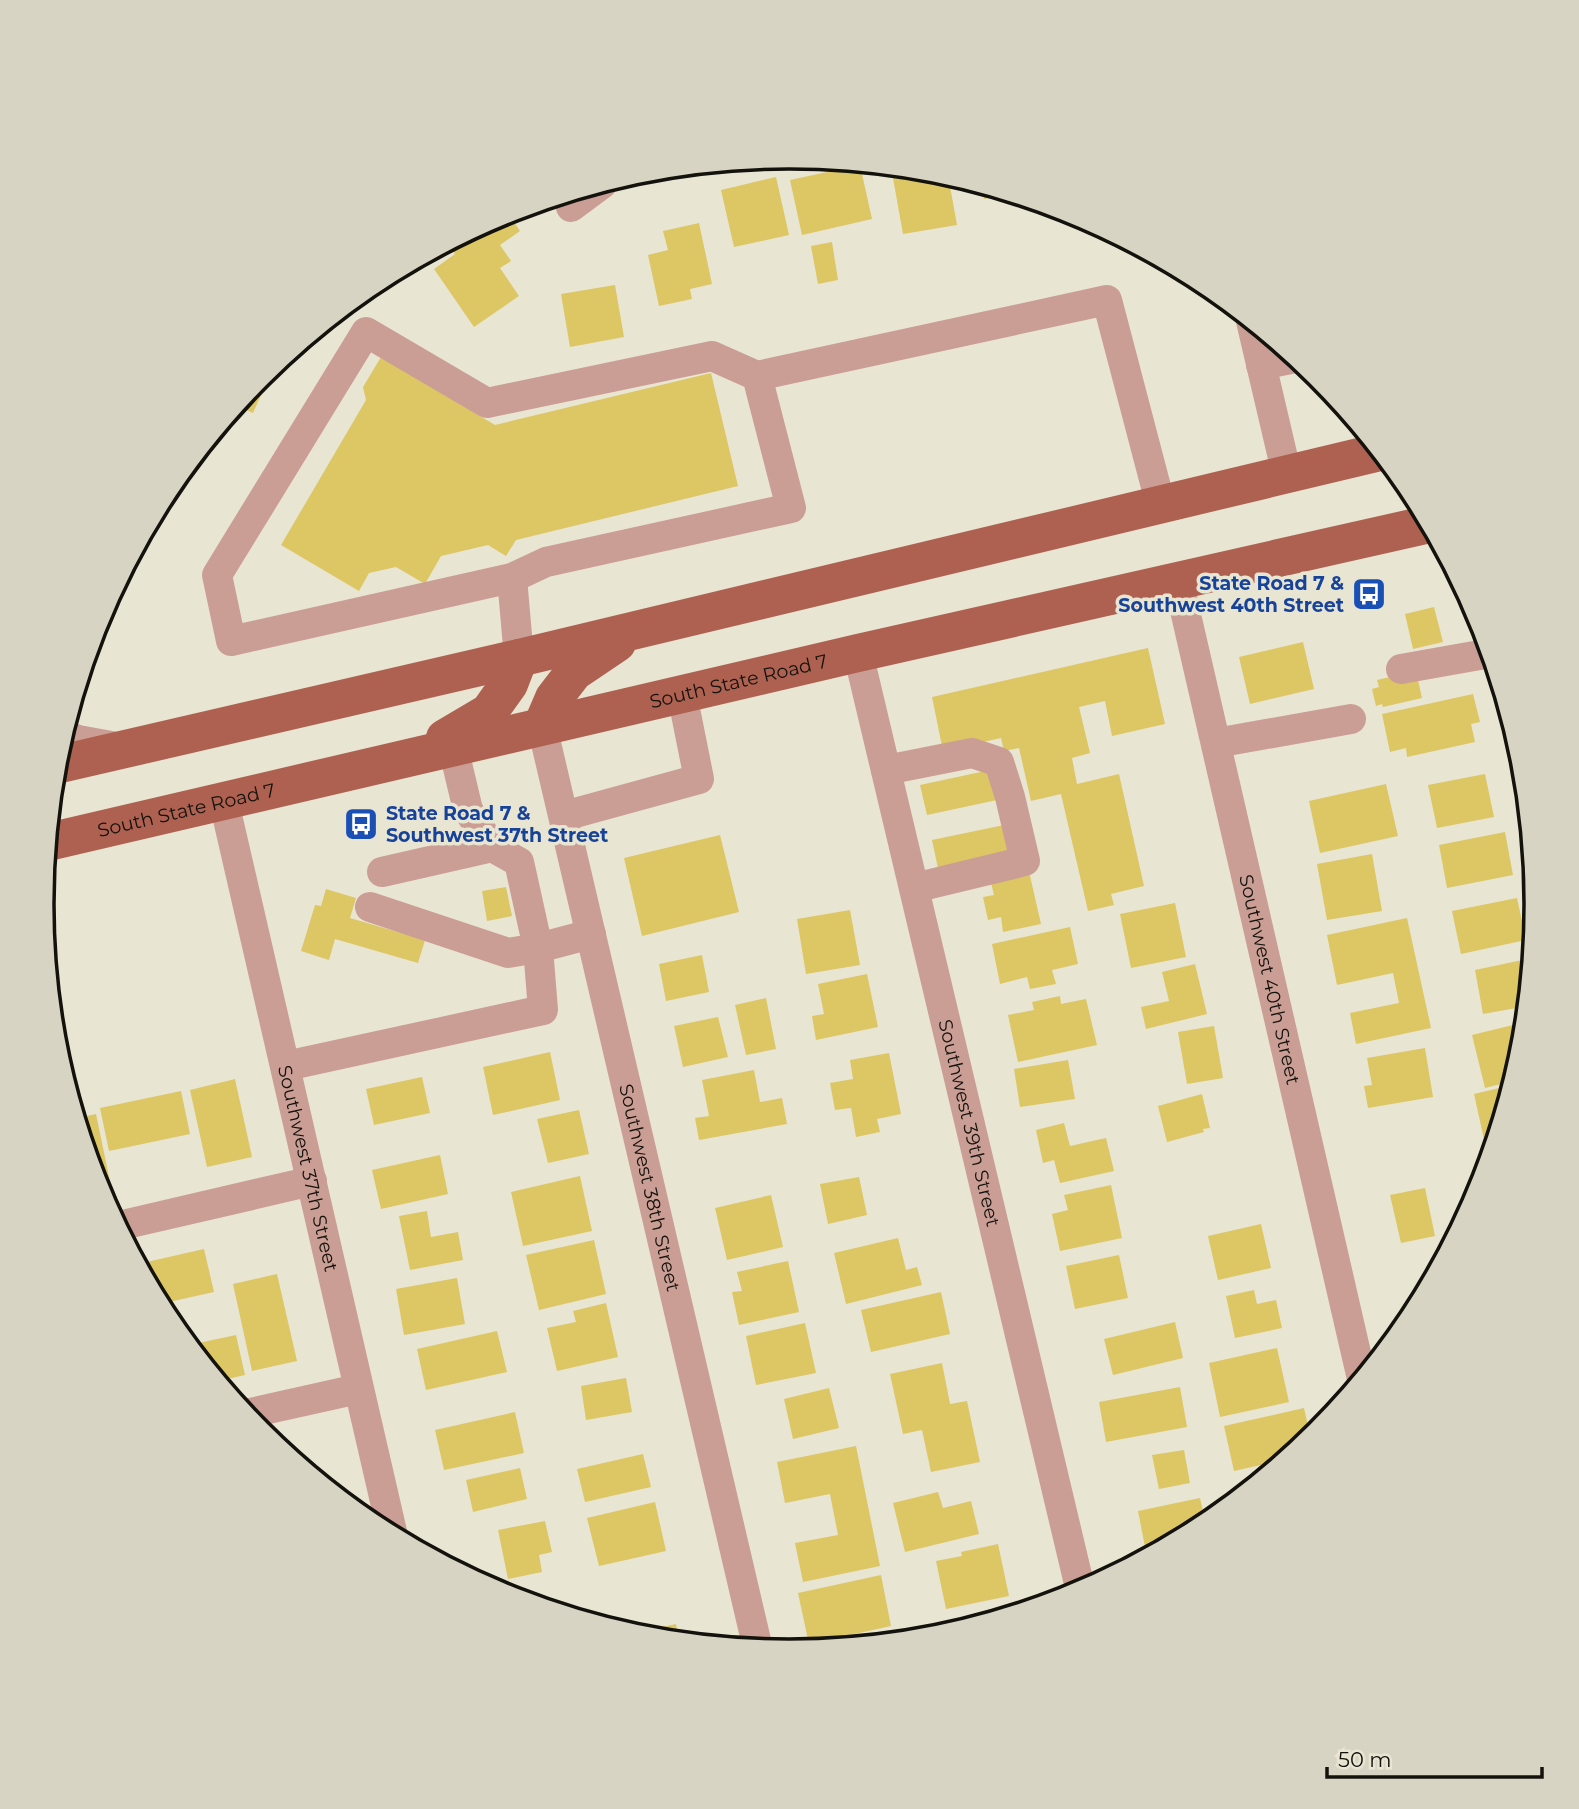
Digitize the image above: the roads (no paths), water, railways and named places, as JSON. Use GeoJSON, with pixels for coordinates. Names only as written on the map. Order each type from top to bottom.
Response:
{"type":"FeatureCollection","features":[{"type":"Feature","properties":{"kind":"main road"},"geometry":{"type":"LineString","coordinates":[[68,762],[519,658],[1371,454]]}},
{"type":"Feature","properties":{"kind":"main road","name":"South State Road 7"},"geometry":{"type":"LineString","coordinates":[[58,840],[858,653],[1419,526]]}},
{"type":"Feature","properties":{"kind":"main road"},"geometry":{"type":"LineString","coordinates":[[542,726],[554,698],[574,672],[639,629]]}},
{"type":"Feature","properties":{"kind":"main road"},"geometry":{"type":"LineString","coordinates":[[416,755],[489,712],[509,684],[519,658]]}},
{"type":"Feature","properties":{"kind":"street"},"geometry":{"type":"LineString","coordinates":[[571,207],[581,199]]}},
{"type":"Feature","properties":{"kind":"street"},"geometry":{"type":"LineString","coordinates":[[757,376],[791,508],[546,562],[512,578],[231,640],[217,575],[366,332],[487,403],[712,356],[757,376],[1107,300],[1161,506]]}},
{"type":"Feature","properties":{"kind":"street"},"geometry":{"type":"LineString","coordinates":[[1255,336],[1287,475]]}},
{"type":"Feature","properties":{"kind":"street"},"geometry":{"type":"LineString","coordinates":[[1262,365],[1283,361]]}},
{"type":"Feature","properties":{"kind":"street"},"geometry":{"type":"LineString","coordinates":[[512,578],[519,658]]}},
{"type":"Feature","properties":{"kind":"street","name":"Southwest 40th Street"},"geometry":{"type":"LineString","coordinates":[[1178,580],[1359,1368]]}},
{"type":"Feature","properties":{"kind":"street","name":"Southwest 39th Street"},"geometry":{"type":"LineString","coordinates":[[858,653],[1078,1581]]}},
{"type":"Feature","properties":{"kind":"street"},"geometry":{"type":"LineString","coordinates":[[1401,668],[1481,655]]}},
{"type":"Feature","properties":{"kind":"street"},"geometry":{"type":"LineString","coordinates":[[564,816],[699,779],[682,694]]}},
{"type":"Feature","properties":{"kind":"street"},"geometry":{"type":"LineString","coordinates":[[1216,743],[1351,719]]}},
{"type":"Feature","properties":{"kind":"street","name":"Southwest 38th Street"},"geometry":{"type":"LineString","coordinates":[[542,726],[756,1639]]}},
{"type":"Feature","properties":{"kind":"street"},"geometry":{"type":"LineString","coordinates":[[73,738],[125,749]]}},
{"type":"Feature","properties":{"kind":"street"},"geometry":{"type":"LineString","coordinates":[[286,1066],[543,1010],[538,948],[519,862],[492,848],[468,810],[453,747]]}},
{"type":"Feature","properties":{"kind":"street"},"geometry":{"type":"LineString","coordinates":[[886,770],[972,753],[999,762],[1010,797],[1025,861],[914,888]]}},
{"type":"Feature","properties":{"kind":"street","name":"Southwest 37th Street"},"geometry":{"type":"LineString","coordinates":[[224,802],[390,1521]]}},
{"type":"Feature","properties":{"kind":"street"},"geometry":{"type":"LineString","coordinates":[[382,872],[492,848]]}},
{"type":"Feature","properties":{"kind":"street"},"geometry":{"type":"LineString","coordinates":[[370,907],[508,953],[591,934]]}},
{"type":"Feature","properties":{"kind":"street"},"geometry":{"type":"LineString","coordinates":[[127,1224],[312,1181]]}},
{"type":"Feature","properties":{"kind":"street"},"geometry":{"type":"LineString","coordinates":[[258,1411],[359,1389]]}},
{"type":"Feature","properties":{"kind":"place","name":"State Road 7 & Southwest 40th Street"},"geometry":{"type":"Point","coordinates":[1369,594]}},
{"type":"Feature","properties":{"kind":"place","name":"State Road 7 & Southwest 37th Street"},"geometry":{"type":"Point","coordinates":[361,824]}}]}
